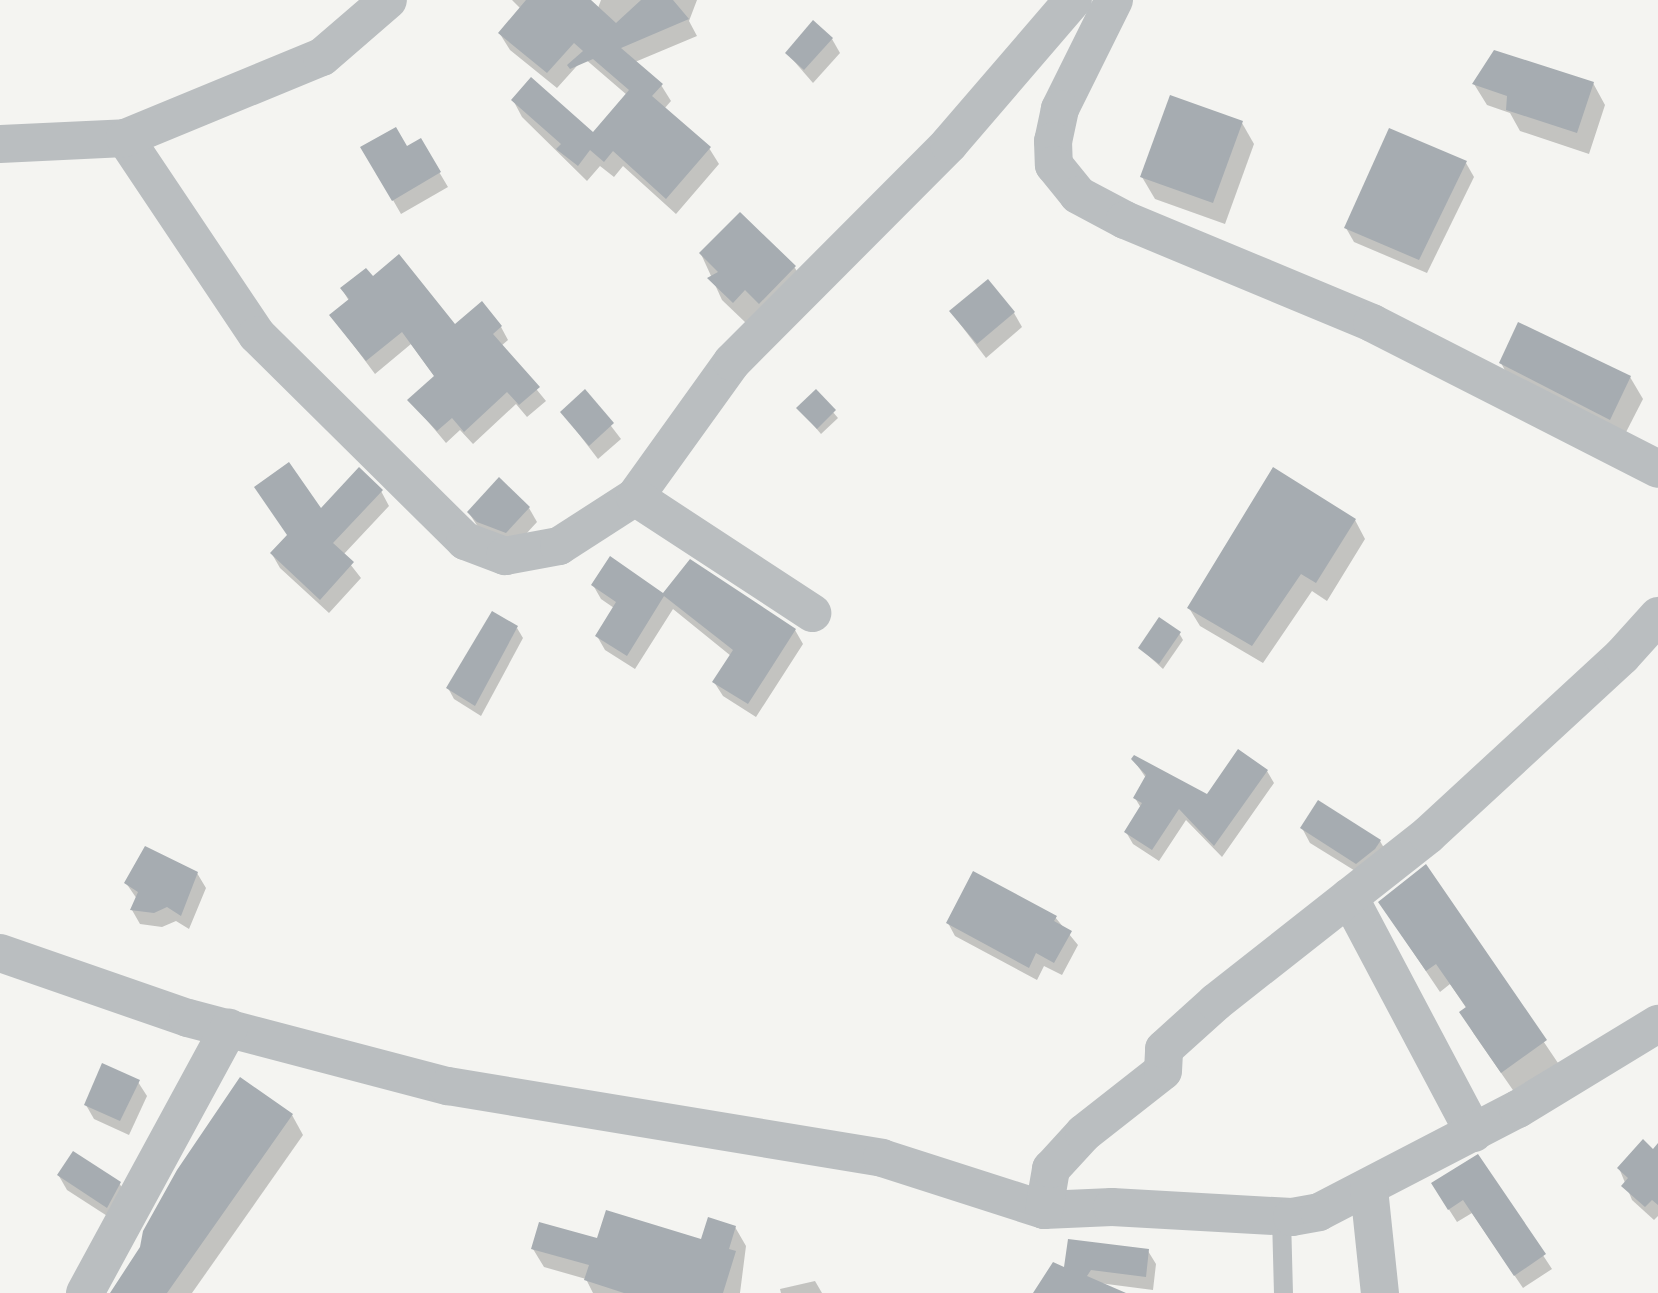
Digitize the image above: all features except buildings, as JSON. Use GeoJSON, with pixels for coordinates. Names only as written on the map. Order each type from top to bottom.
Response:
{"type":"FeatureCollection","features":[{"type":"Feature","properties":{"kind":"street"},"geometry":{"type":"LineString","coordinates":[[0,144],[125,138],[322,57],[388,0]]}},
{"type":"Feature","properties":{"kind":"street"},"geometry":{"type":"LineString","coordinates":[[125,138],[257,335],[465,541],[505,556],[559,546],[635,497],[732,362],[949,144],[1073,0]]}},
{"type":"Feature","properties":{"kind":"street"},"geometry":{"type":"LineString","coordinates":[[1114,0],[1060,109],[1053,141],[1055,165],[1078,195],[1125,220],[1372,323],[1658,469]]}},
{"type":"Feature","properties":{"kind":"street"},"geometry":{"type":"LineString","coordinates":[[635,497],[812,613]]}},
{"type":"Feature","properties":{"kind":"street"},"geometry":{"type":"LineString","coordinates":[[1044,1210],[1051,1169],[1084,1133],[1163,1071],[1164,1049],[1428,835],[1622,656],[1658,616]]}},
{"type":"Feature","properties":{"kind":"street"},"geometry":{"type":"LineString","coordinates":[[1349,897],[1474,1133]]}},
{"type":"Feature","properties":{"kind":"street"},"geometry":{"type":"LineString","coordinates":[[0,953],[229,1028],[448,1086],[882,1158],[1044,1210],[1112,1207],[1281,1217],[1319,1212],[1369,1189],[1474,1133],[1658,1024]]}},
{"type":"Feature","properties":{"kind":"street"},"geometry":{"type":"LineString","coordinates":[[85,1293],[229,1028]]}},
{"type":"Feature","properties":{"kind":"street"},"geometry":{"type":"LineString","coordinates":[[1369,1189],[1380,1293]]}},
{"type":"Feature","properties":{"kind":"lane"},"geometry":{"type":"LineString","coordinates":[[1281,1217],[1283,1293]]}}]}
